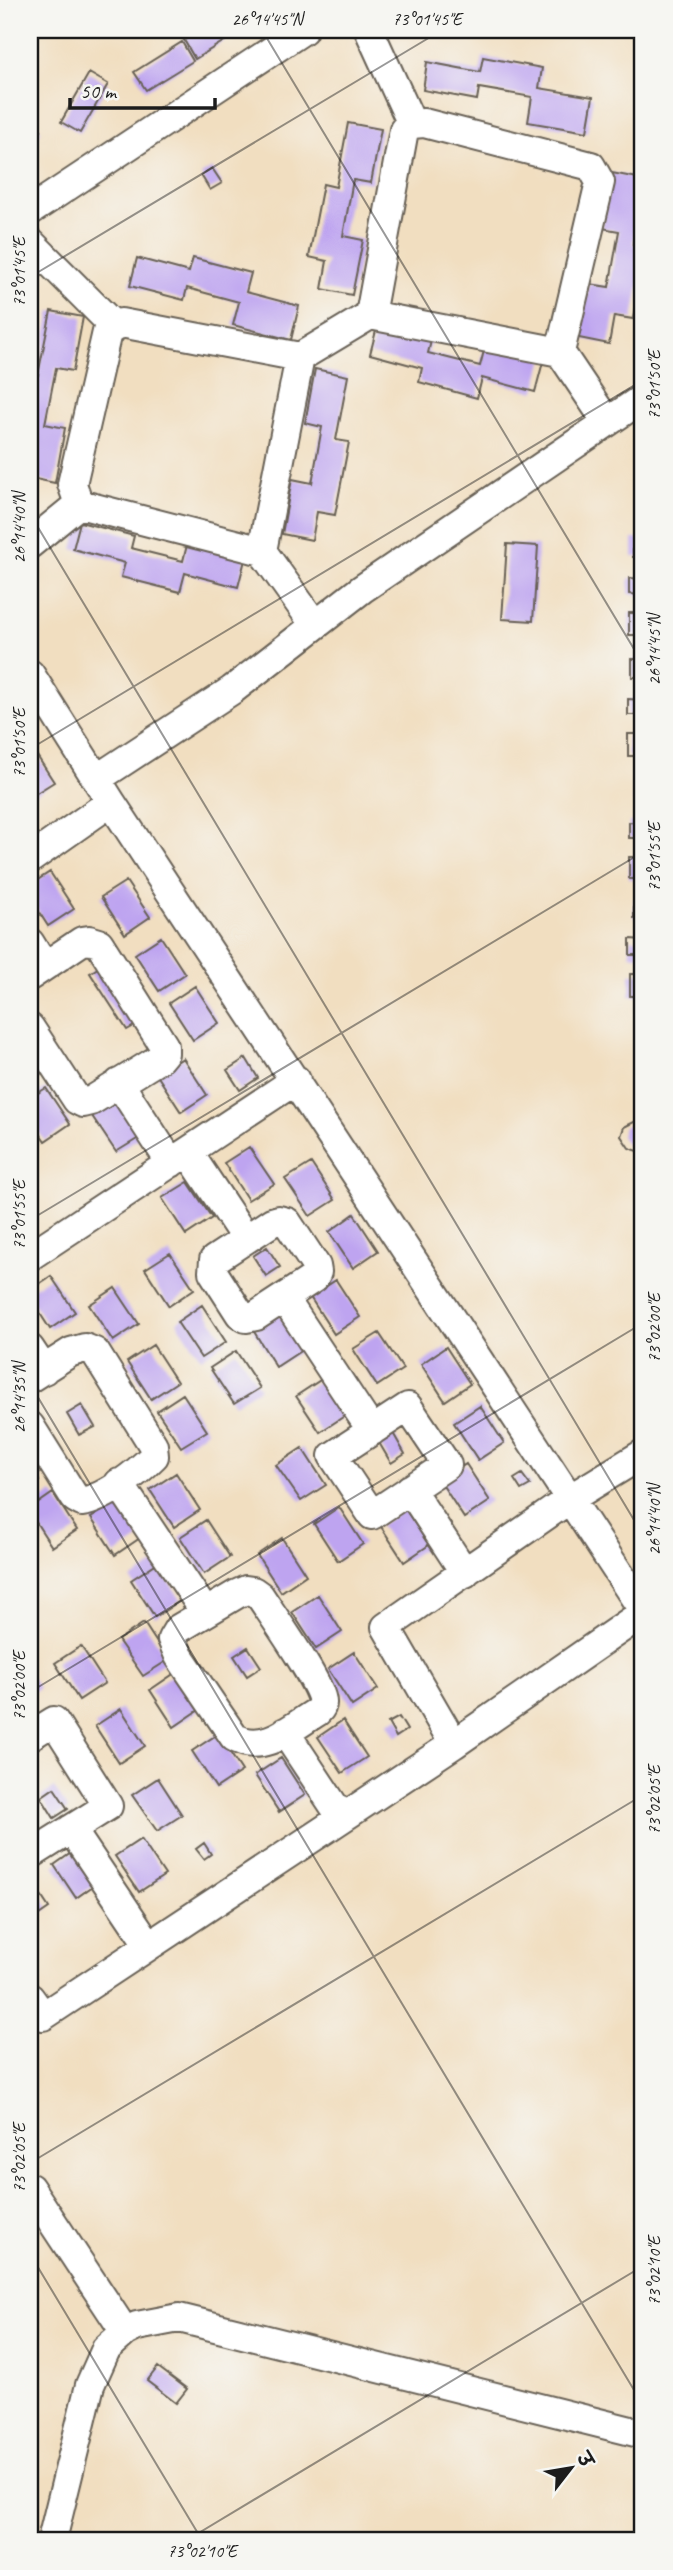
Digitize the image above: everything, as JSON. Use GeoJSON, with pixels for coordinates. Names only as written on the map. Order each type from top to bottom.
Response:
{"type":"FeatureCollection","features":[{"type":"Feature","properties":{"kind":"street"},"geometry":{"type":"LineString","coordinates":[[30,211],[303,30]]}},
{"type":"Feature","properties":{"kind":"street"},"geometry":{"type":"LineString","coordinates":[[369,30],[412,124]]}},
{"type":"Feature","properties":{"kind":"street"},"geometry":{"type":"LineString","coordinates":[[370,314],[404,130],[412,124],[424,123],[592,166],[600,182],[560,352]]}},
{"type":"Feature","properties":{"kind":"street"},"geometry":{"type":"LineString","coordinates":[[30,242],[115,327]]}},
{"type":"Feature","properties":{"kind":"street"},"geometry":{"type":"LineString","coordinates":[[79,504],[72,484],[107,332],[121,323],[300,357],[370,314],[560,352],[607,422]]}},
{"type":"Feature","properties":{"kind":"street"},"geometry":{"type":"LineString","coordinates":[[262,551],[300,357]]}},
{"type":"Feature","properties":{"kind":"street"},"geometry":{"type":"LineString","coordinates":[[30,859],[105,790],[362,590],[643,398]]}},
{"type":"Feature","properties":{"kind":"street"},"geometry":{"type":"LineString","coordinates":[[30,544],[79,504]]}},
{"type":"Feature","properties":{"kind":"street"},"geometry":{"type":"LineString","coordinates":[[79,504],[262,551],[316,625]]}},
{"type":"Feature","properties":{"kind":"street"},"geometry":{"type":"LineString","coordinates":[[30,674],[643,1611],[454,1744],[43,2016],[30,1998]]}},
{"type":"Feature","properties":{"kind":"street"},"geometry":{"type":"LineString","coordinates":[[30,1028],[77,1100],[83,1103],[91,1101],[159,1059],[164,1053],[164,1046],[99,943],[82,941],[35,962]]}},
{"type":"Feature","properties":{"kind":"street"},"geometry":{"type":"LineString","coordinates":[[30,1256],[296,1080]]}},
{"type":"Feature","properties":{"kind":"street"},"geometry":{"type":"LineString","coordinates":[[119,1083],[246,1240]]}},
{"type":"Feature","properties":{"kind":"street"},"geometry":{"type":"LineString","coordinates":[[272,1222],[287,1222],[316,1266],[317,1272],[314,1278],[284,1298],[256,1316],[246,1318],[240,1314],[213,1272],[212,1266],[214,1260],[246,1240],[272,1222]]}},
{"type":"Feature","properties":{"kind":"street"},"geometry":{"type":"LineString","coordinates":[[284,1298],[372,1431]]}},
{"type":"Feature","properties":{"kind":"street"},"geometry":{"type":"LineString","coordinates":[[30,1426],[75,1498],[82,1503],[92,1501],[140,1471],[154,1456],[153,1445],[95,1352],[85,1348],[34,1366]]}},
{"type":"Feature","properties":{"kind":"street"},"geometry":{"type":"LineString","coordinates":[[408,1407],[446,1465],[372,1515],[333,1456],[372,1431],[408,1407]]}},
{"type":"Feature","properties":{"kind":"street"},"geometry":{"type":"LineString","coordinates":[[454,1744],[386,1627],[571,1498],[643,1454]]}},
{"type":"Feature","properties":{"kind":"street"},"geometry":{"type":"LineString","coordinates":[[119,1483],[205,1612]]}},
{"type":"Feature","properties":{"kind":"street"},"geometry":{"type":"LineString","coordinates":[[410,1489],[465,1573]]}},
{"type":"Feature","properties":{"kind":"street"},"geometry":{"type":"LineString","coordinates":[[246,1590],[260,1596],[314,1681],[323,1701],[317,1712],[264,1743],[247,1744],[234,1737],[179,1656],[172,1639],[173,1634],[205,1612],[246,1590]]}},
{"type":"Feature","properties":{"kind":"street"},"geometry":{"type":"LineString","coordinates":[[30,1736],[54,1721],[107,1806],[30,1855]]}},
{"type":"Feature","properties":{"kind":"street"},"geometry":{"type":"LineString","coordinates":[[285,1732],[342,1818]]}},
{"type":"Feature","properties":{"kind":"street"},"geometry":{"type":"LineString","coordinates":[[71,1829],[149,1945]]}},
{"type":"Feature","properties":{"kind":"street"},"geometry":{"type":"LineString","coordinates":[[30,2188],[125,2332]]}},
{"type":"Feature","properties":{"kind":"street"},"geometry":{"type":"LineString","coordinates":[[52,2540],[90,2385],[106,2349],[125,2332],[137,2326],[179,2318],[643,2434]]}},
{"type":"Feature","properties":{"kind":"building"},"geometry":{"type":"Polygon","coordinates":[[[201,30],[242,30],[195,59],[184,40],[201,30]]]}},
{"type":"Feature","properties":{"kind":"building"},"geometry":{"type":"Polygon","coordinates":[[[182,42],[193,61],[146,90],[134,72],[182,42]]]}},
{"type":"Feature","properties":{"kind":"building"},"geometry":{"type":"Polygon","coordinates":[[[483,57],[542,68],[539,88],[593,97],[587,132],[528,122],[532,97],[479,88],[477,100],[423,90],[427,62],[480,72],[483,57]]]}},
{"type":"Feature","properties":{"kind":"building"},"geometry":{"type":"Polygon","coordinates":[[[89,73],[108,84],[80,133],[61,122],[89,73]]]}},
{"type":"Feature","properties":{"kind":"building"},"geometry":{"type":"Polygon","coordinates":[[[348,123],[381,129],[371,183],[353,180],[343,236],[363,240],[352,295],[322,289],[327,261],[309,257],[323,184],[336,187],[348,123]]]}},
{"type":"Feature","properties":{"kind":"building"},"geometry":{"type":"Polygon","coordinates":[[[30,124],[41,130],[30,153],[30,124]]]}},
{"type":"Feature","properties":{"kind":"building"},"geometry":{"type":"Polygon","coordinates":[[[212,168],[222,183],[210,190],[201,175],[212,168]]]}},
{"type":"Feature","properties":{"kind":"building"},"geometry":{"type":"Polygon","coordinates":[[[612,173],[643,179],[633,244],[643,246],[643,262],[633,319],[614,316],[609,344],[579,338],[589,284],[609,287],[619,231],[602,228],[612,173]]]}},
{"type":"Feature","properties":{"kind":"building"},"geometry":{"type":"Polygon","coordinates":[[[137,258],[189,272],[193,258],[251,273],[246,292],[299,306],[291,340],[233,325],[239,302],[187,288],[184,300],[130,286],[137,258]]]}},
{"type":"Feature","properties":{"kind":"building"},"geometry":{"type":"Polygon","coordinates":[[[51,311],[83,317],[73,371],[56,368],[45,424],[65,428],[55,483],[30,478],[30,374],[38,375],[51,311]]]}},
{"type":"Feature","properties":{"kind":"building"},"geometry":{"type":"Polygon","coordinates":[[[377,327],[431,341],[428,353],[480,366],[486,343],[544,358],[535,392],[482,378],[477,398],[419,382],[422,368],[370,354],[377,327]]]}},
{"type":"Feature","properties":{"kind":"building"},"geometry":{"type":"Polygon","coordinates":[[[315,369],[348,376],[336,440],[349,442],[335,515],[317,512],[312,540],[282,534],[292,479],[312,483],[322,427],[305,423],[315,369]]]}},
{"type":"Feature","properties":{"kind":"building"},"geometry":{"type":"Polygon","coordinates":[[[80,522],[134,536],[131,548],[183,561],[189,537],[247,552],[238,587],[185,573],[180,592],[121,577],[125,563],[73,549],[80,522]]]}},
{"type":"Feature","properties":{"kind":"building"},"geometry":{"type":"Polygon","coordinates":[[[633,539],[643,539],[643,557],[633,557],[633,539]]]}},
{"type":"Feature","properties":{"kind":"building"},"geometry":{"type":"Polygon","coordinates":[[[507,544],[538,546],[533,621],[502,619],[507,544]]]}},
{"type":"Feature","properties":{"kind":"building"},"geometry":{"type":"Polygon","coordinates":[[[629,578],[643,579],[643,595],[629,594],[629,578]]]}},
{"type":"Feature","properties":{"kind":"building"},"geometry":{"type":"Polygon","coordinates":[[[629,613],[643,613],[643,635],[629,635],[629,613]]]}},
{"type":"Feature","properties":{"kind":"building"},"geometry":{"type":"Polygon","coordinates":[[[632,659],[643,659],[643,677],[632,677],[632,659]]]}},
{"type":"Feature","properties":{"kind":"building"},"geometry":{"type":"Polygon","coordinates":[[[628,699],[643,700],[643,715],[628,715],[628,699]]]}},
{"type":"Feature","properties":{"kind":"building"},"geometry":{"type":"Polygon","coordinates":[[[628,734],[643,734],[643,756],[628,756],[628,734]]]}},
{"type":"Feature","properties":{"kind":"building"},"geometry":{"type":"Polygon","coordinates":[[[30,745],[54,782],[30,797],[30,745]]]}},
{"type":"Feature","properties":{"kind":"building"},"geometry":{"type":"Polygon","coordinates":[[[633,782],[643,782],[643,801],[633,801],[633,782]]]}},
{"type":"Feature","properties":{"kind":"building"},"geometry":{"type":"Polygon","coordinates":[[[629,822],[643,823],[643,838],[629,838],[629,822]]]}},
{"type":"Feature","properties":{"kind":"building"},"geometry":{"type":"Polygon","coordinates":[[[629,857],[643,857],[643,879],[629,879],[629,857]]]}},
{"type":"Feature","properties":{"kind":"building"},"geometry":{"type":"Polygon","coordinates":[[[50,872],[74,909],[48,926],[30,898],[30,885],[50,872]]]}},
{"type":"Feature","properties":{"kind":"building"},"geometry":{"type":"Polygon","coordinates":[[[126,881],[150,917],[125,934],[101,897],[126,881]]]}},
{"type":"Feature","properties":{"kind":"building"},"geometry":{"type":"Polygon","coordinates":[[[634,899],[643,899],[643,918],[634,918],[634,899]]]}},
{"type":"Feature","properties":{"kind":"building"},"geometry":{"type":"Polygon","coordinates":[[[161,937],[185,974],[159,991],[135,954],[161,937]]]}},
{"type":"Feature","properties":{"kind":"building"},"geometry":{"type":"Polygon","coordinates":[[[630,939],[643,940],[643,955],[630,955],[630,939]]]}},
{"type":"Feature","properties":{"kind":"building"},"geometry":{"type":"Polygon","coordinates":[[[104,964],[141,1022],[127,1030],[90,973],[104,964]]]}},
{"type":"Feature","properties":{"kind":"building"},"geometry":{"type":"Polygon","coordinates":[[[630,974],[643,974],[643,996],[630,996],[630,974]]]}},
{"type":"Feature","properties":{"kind":"building"},"geometry":{"type":"Polygon","coordinates":[[[195,986],[219,1023],[193,1040],[169,1003],[195,986]]]}},
{"type":"Feature","properties":{"kind":"building"},"geometry":{"type":"Polygon","coordinates":[[[183,1058],[207,1095],[181,1112],[157,1075],[183,1058]]]}},
{"type":"Feature","properties":{"kind":"building"},"geometry":{"type":"Polygon","coordinates":[[[246,1058],[258,1078],[240,1090],[227,1070],[246,1058]]]}},
{"type":"Feature","properties":{"kind":"building"},"geometry":{"type":"Polygon","coordinates":[[[46,1088],[70,1124],[45,1141],[30,1119],[30,1098],[46,1088]]]}},
{"type":"Feature","properties":{"kind":"building"},"geometry":{"type":"Polygon","coordinates":[[[118,1099],[142,1136],[116,1152],[92,1116],[118,1099]]]}},
{"type":"Feature","properties":{"kind":"building"},"geometry":{"type":"Polygon","coordinates":[[[638,1120],[643,1122],[643,1149],[638,1151],[629,1148],[621,1136],[624,1127],[638,1120]]]}},
{"type":"Feature","properties":{"kind":"building"},"geometry":{"type":"Polygon","coordinates":[[[249,1147],[274,1184],[248,1200],[224,1163],[249,1147]]]}},
{"type":"Feature","properties":{"kind":"building"},"geometry":{"type":"Polygon","coordinates":[[[311,1163],[335,1200],[310,1216],[285,1179],[311,1163]]]}},
{"type":"Feature","properties":{"kind":"building"},"geometry":{"type":"Polygon","coordinates":[[[188,1182],[212,1218],[186,1235],[162,1198],[188,1182]]]}},
{"type":"Feature","properties":{"kind":"building"},"geometry":{"type":"Polygon","coordinates":[[[354,1214],[378,1251],[353,1268],[329,1232],[354,1214]]]}},
{"type":"Feature","properties":{"kind":"building"},"geometry":{"type":"Polygon","coordinates":[[[267,1247],[280,1267],[266,1276],[253,1256],[267,1247]]]}},
{"type":"Feature","properties":{"kind":"building"},"geometry":{"type":"Polygon","coordinates":[[[170,1253],[194,1289],[169,1306],[145,1269],[170,1253]]]}},
{"type":"Feature","properties":{"kind":"building"},"geometry":{"type":"Polygon","coordinates":[[[51,1276],[75,1312],[50,1329],[30,1298],[30,1290],[51,1276]]]}},
{"type":"Feature","properties":{"kind":"building"},"geometry":{"type":"Polygon","coordinates":[[[336,1280],[360,1317],[334,1334],[310,1297],[336,1280]]]}},
{"type":"Feature","properties":{"kind":"building"},"geometry":{"type":"Polygon","coordinates":[[[115,1288],[139,1324],[113,1341],[89,1305],[115,1288]]]}},
{"type":"Feature","properties":{"kind":"building"},"geometry":{"type":"Polygon","coordinates":[[[202,1305],[226,1342],[201,1358],[177,1322],[202,1305]]]}},
{"type":"Feature","properties":{"kind":"building"},"geometry":{"type":"Polygon","coordinates":[[[278,1313],[302,1350],[276,1367],[253,1330],[278,1313]]]}},
{"type":"Feature","properties":{"kind":"building"},"geometry":{"type":"Polygon","coordinates":[[[379,1333],[403,1369],[377,1386],[353,1349],[379,1333]]]}},
{"type":"Feature","properties":{"kind":"building"},"geometry":{"type":"Polygon","coordinates":[[[153,1345],[177,1382],[151,1399],[127,1362],[153,1345]]]}},
{"type":"Feature","properties":{"kind":"building"},"geometry":{"type":"Polygon","coordinates":[[[446,1347],[470,1384],[445,1401],[421,1364],[446,1347]]]}},
{"type":"Feature","properties":{"kind":"building"},"geometry":{"type":"Polygon","coordinates":[[[236,1351],[260,1388],[234,1404],[210,1368],[236,1351]]]}},
{"type":"Feature","properties":{"kind":"building"},"geometry":{"type":"Polygon","coordinates":[[[322,1379],[346,1415],[320,1432],[296,1396],[322,1379]]]}},
{"type":"Feature","properties":{"kind":"building"},"geometry":{"type":"Polygon","coordinates":[[[183,1394],[207,1431],[181,1447],[157,1411],[183,1394]]]}},
{"type":"Feature","properties":{"kind":"building"},"geometry":{"type":"Polygon","coordinates":[[[82,1405],[95,1427],[79,1435],[67,1414],[82,1405]]]}},
{"type":"Feature","properties":{"kind":"building"},"geometry":{"type":"Polygon","coordinates":[[[480,1406],[504,1443],[478,1460],[454,1423],[480,1406]]]}},
{"type":"Feature","properties":{"kind":"building"},"geometry":{"type":"Polygon","coordinates":[[[393,1433],[405,1454],[391,1463],[378,1441],[393,1433]]]}},
{"type":"Feature","properties":{"kind":"building"},"geometry":{"type":"Polygon","coordinates":[[[302,1448],[326,1485],[301,1501],[276,1465],[302,1448]]]}},
{"type":"Feature","properties":{"kind":"building"},"geometry":{"type":"Polygon","coordinates":[[[466,1464],[490,1501],[464,1518],[440,1481],[466,1464]]]}},
{"type":"Feature","properties":{"kind":"building"},"geometry":{"type":"Polygon","coordinates":[[[30,1467],[39,1481],[30,1487],[30,1467]]]}},
{"type":"Feature","properties":{"kind":"building"},"geometry":{"type":"Polygon","coordinates":[[[176,1473],[200,1510],[174,1527],[150,1490],[176,1473]]]}},
{"type":"Feature","properties":{"kind":"building"},"geometry":{"type":"Polygon","coordinates":[[[522,1474],[530,1485],[521,1490],[514,1479],[522,1474]]]}},
{"type":"Feature","properties":{"kind":"building"},"geometry":{"type":"Polygon","coordinates":[[[53,1493],[77,1530],[52,1547],[30,1509],[53,1493]]]}},
{"type":"Feature","properties":{"kind":"building"},"geometry":{"type":"Polygon","coordinates":[[[117,1502],[140,1538],[115,1555],[91,1518],[117,1502]]]}},
{"type":"Feature","properties":{"kind":"building"},"geometry":{"type":"Polygon","coordinates":[[[339,1507],[363,1544],[338,1561],[314,1524],[339,1507]]]}},
{"type":"Feature","properties":{"kind":"building"},"geometry":{"type":"Polygon","coordinates":[[[405,1509],[429,1545],[404,1562],[380,1525],[405,1509]]]}},
{"type":"Feature","properties":{"kind":"building"},"geometry":{"type":"Polygon","coordinates":[[[206,1520],[230,1557],[204,1574],[180,1537],[206,1520]]]}},
{"type":"Feature","properties":{"kind":"building"},"geometry":{"type":"Polygon","coordinates":[[[282,1538],[306,1575],[281,1592],[257,1555],[282,1538]]]}},
{"type":"Feature","properties":{"kind":"building"},"geometry":{"type":"Polygon","coordinates":[[[157,1563],[181,1600],[155,1617],[131,1580],[157,1563]]]}},
{"type":"Feature","properties":{"kind":"building"},"geometry":{"type":"Polygon","coordinates":[[[318,1595],[342,1632],[316,1649],[292,1612],[318,1595]]]}},
{"type":"Feature","properties":{"kind":"building"},"geometry":{"type":"Polygon","coordinates":[[[144,1623],[168,1660],[143,1676],[118,1640],[144,1623]]]}},
{"type":"Feature","properties":{"kind":"building"},"geometry":{"type":"Polygon","coordinates":[[[81,1646],[105,1683],[79,1700],[55,1663],[81,1646]]]}},
{"type":"Feature","properties":{"kind":"building"},"geometry":{"type":"Polygon","coordinates":[[[248,1647],[261,1667],[247,1676],[234,1656],[248,1647]]]}},
{"type":"Feature","properties":{"kind":"building"},"geometry":{"type":"Polygon","coordinates":[[[354,1652],[378,1689],[352,1706],[328,1669],[354,1652]]]}},
{"type":"Feature","properties":{"kind":"building"},"geometry":{"type":"Polygon","coordinates":[[[175,1673],[199,1710],[174,1727],[150,1690],[175,1673]]]}},
{"type":"Feature","properties":{"kind":"building"},"geometry":{"type":"Polygon","coordinates":[[[30,1675],[39,1688],[30,1694],[30,1675]]]}},
{"type":"Feature","properties":{"kind":"building"},"geometry":{"type":"Polygon","coordinates":[[[121,1709],[145,1746],[119,1763],[95,1726],[121,1709]]]}},
{"type":"Feature","properties":{"kind":"building"},"geometry":{"type":"Polygon","coordinates":[[[399,1717],[407,1730],[396,1737],[388,1723],[399,1717]]]}},
{"type":"Feature","properties":{"kind":"building"},"geometry":{"type":"Polygon","coordinates":[[[343,1720],[367,1757],[342,1773],[318,1737],[343,1720]]]}},
{"type":"Feature","properties":{"kind":"building"},"geometry":{"type":"Polygon","coordinates":[[[218,1734],[242,1771],[216,1788],[192,1751],[218,1734]]]}},
{"type":"Feature","properties":{"kind":"building"},"geometry":{"type":"Polygon","coordinates":[[[281,1758],[305,1795],[279,1812],[255,1775],[281,1758]]]}},
{"type":"Feature","properties":{"kind":"building"},"geometry":{"type":"Polygon","coordinates":[[[158,1778],[182,1815],[157,1831],[132,1795],[158,1778]]]}},
{"type":"Feature","properties":{"kind":"building"},"geometry":{"type":"Polygon","coordinates":[[[54,1788],[68,1809],[54,1818],[41,1797],[54,1788]]]}},
{"type":"Feature","properties":{"kind":"building"},"geometry":{"type":"Polygon","coordinates":[[[141,1839],[165,1875],[139,1892],[115,1856],[141,1839]]]}},
{"type":"Feature","properties":{"kind":"building"},"geometry":{"type":"Polygon","coordinates":[[[204,1843],[211,1854],[204,1859],[196,1849],[204,1843]]]}},
{"type":"Feature","properties":{"kind":"building"},"geometry":{"type":"Polygon","coordinates":[[[74,1851],[97,1883],[76,1898],[54,1865],[74,1851]]]}},
{"type":"Feature","properties":{"kind":"building"},"geometry":{"type":"Polygon","coordinates":[[[30,1879],[49,1908],[30,1921],[30,1879]]]}},
{"type":"Feature","properties":{"kind":"building"},"geometry":{"type":"Polygon","coordinates":[[[158,2367],[187,2389],[176,2403],[147,2381],[158,2367]]]}}]}
